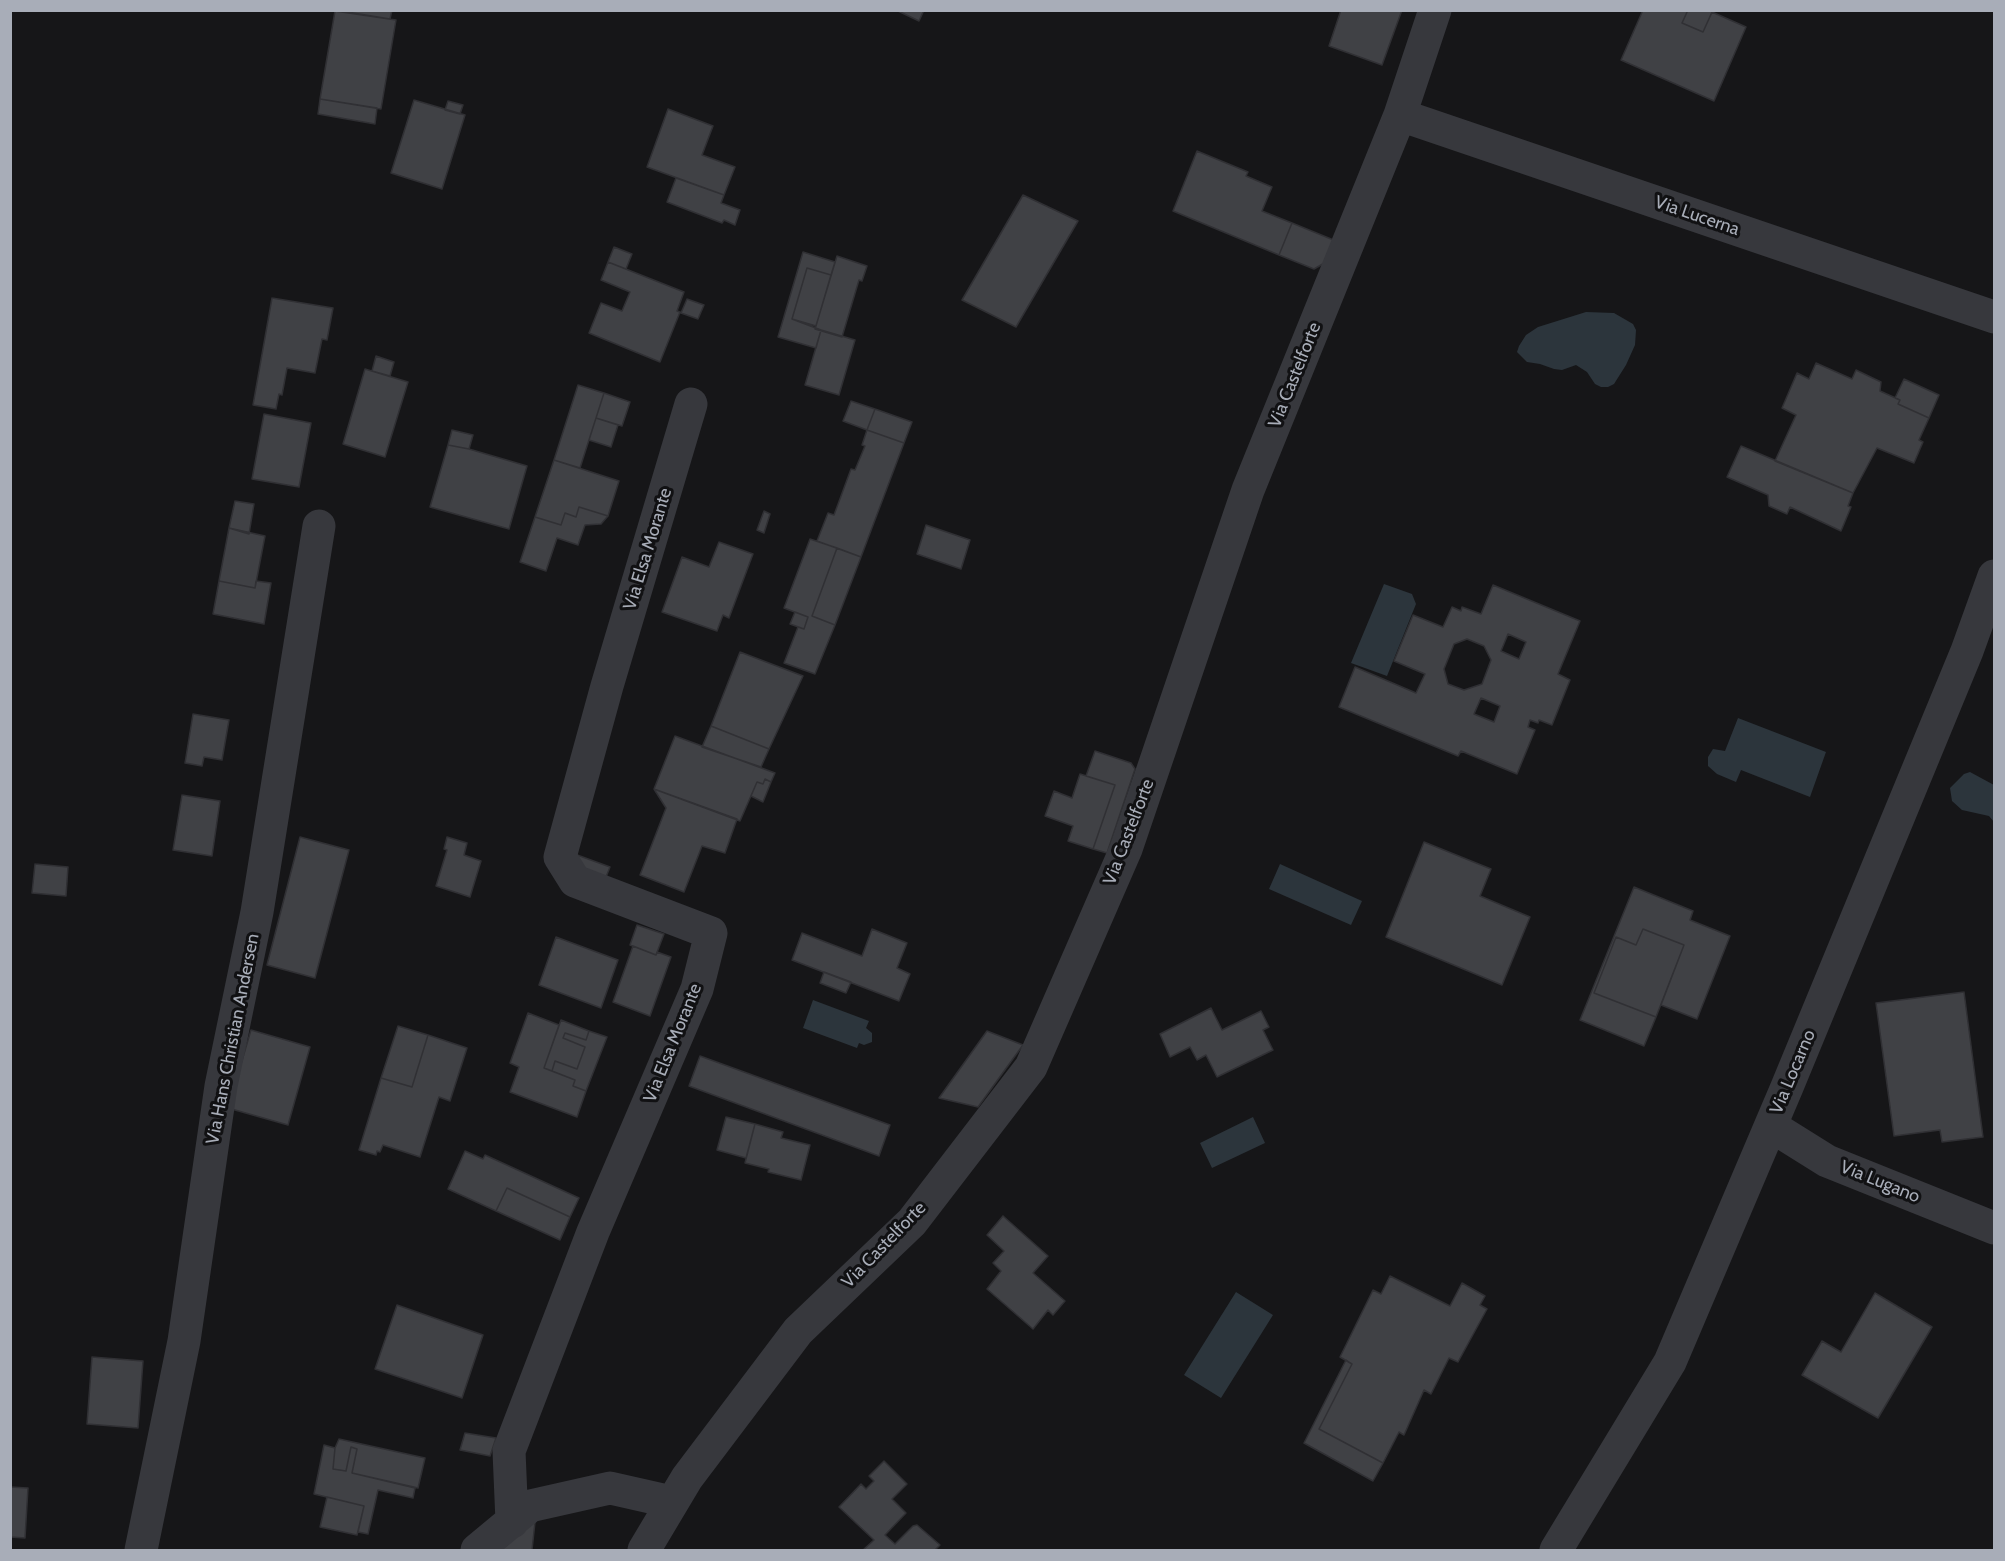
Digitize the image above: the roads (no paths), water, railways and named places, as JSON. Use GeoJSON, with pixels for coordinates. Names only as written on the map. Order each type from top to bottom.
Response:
{"type":"FeatureCollection","features":[{"type":"Feature","properties":{"kind":"street","name":"Via Castelforte"},"geometry":{"type":"LineString","coordinates":[[644,1551],[687,1478],[798,1331],[912,1222],[1031,1067],[1125,849],[1248,490],[1400,115],[1435,10]]}},
{"type":"Feature","properties":{"kind":"street","name":"Via Lucerna"},"geometry":{"type":"LineString","coordinates":[[1400,115],[1995,317]]}},
{"type":"Feature","properties":{"kind":"street","name":"Via Elsa Morante"},"geometry":{"type":"LineString","coordinates":[[512,1522],[509,1451],[593,1232],[697,989],[711,933],[575,881],[560,857],[610,675],[691,404]]}},
{"type":"Feature","properties":{"kind":"street","name":"Via Hans Christian Andersen"},"geometry":{"type":"LineString","coordinates":[[141,1551],[184,1341],[221,1086],[257,912],[319,526]]}},
{"type":"Feature","properties":{"kind":"street","name":"Via Locarno"},"geometry":{"type":"LineString","coordinates":[[1556,1551],[1670,1362],[1771,1126],[1967,651],[1995,576]]}},
{"type":"Feature","properties":{"kind":"street","name":"Via Lugano"},"geometry":{"type":"LineString","coordinates":[[1771,1126],[1827,1161],[1995,1227]]}},
{"type":"Feature","properties":{"kind":"street"},"geometry":{"type":"LineString","coordinates":[[477,1551],[531,1506],[610,1488],[672,1502]]}}]}
